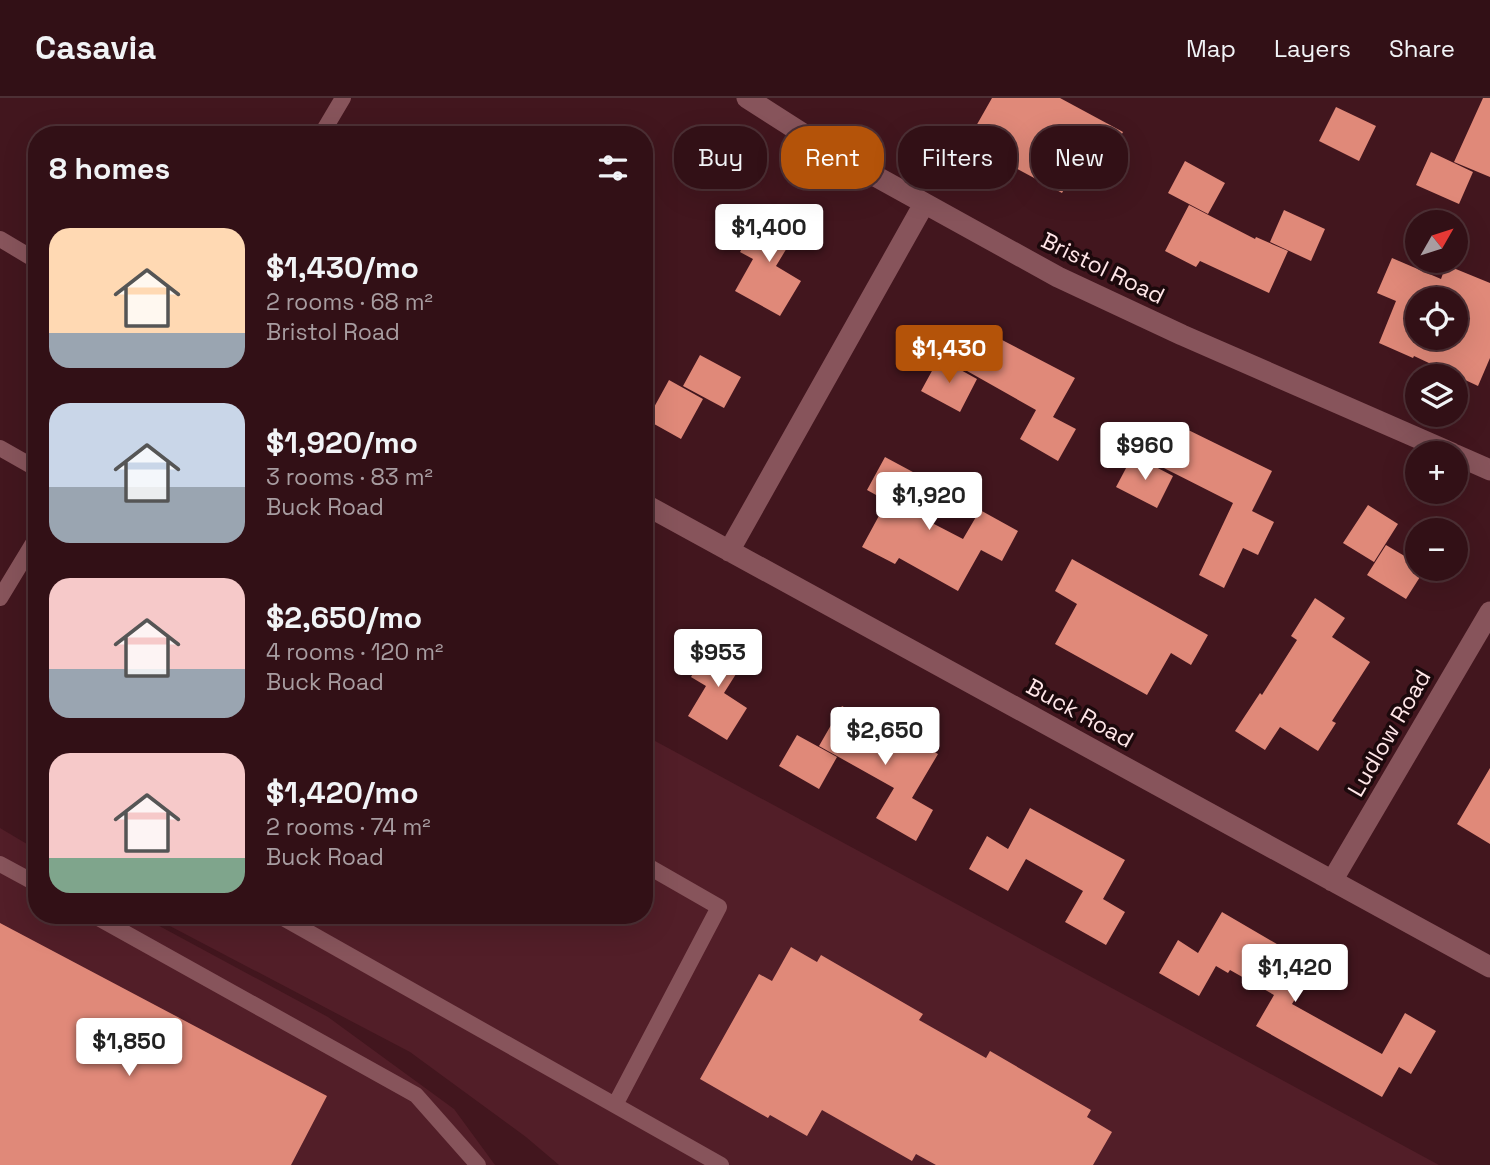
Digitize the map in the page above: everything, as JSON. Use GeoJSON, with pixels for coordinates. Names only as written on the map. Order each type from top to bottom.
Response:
{"type":"FeatureCollection","features":[{"type":"Feature","properties":{"kind":"street","name":"Bristol Road"},"geometry":{"type":"LineString","coordinates":[[747,98],[830,151],[1058,277],[1242,362],[1424,441]]}},
{"type":"Feature","properties":{"kind":"street"},"geometry":{"type":"LineString","coordinates":[[729,551],[924,204]]}},
{"type":"Feature","properties":{"kind":"street","name":"Bristol Road"},"geometry":{"type":"LineString","coordinates":[[1468,460],[1490,470]]}},
{"type":"Feature","properties":{"kind":"street","name":"Buck Road"},"geometry":{"type":"LineString","coordinates":[[653,509],[1490,967]]}},
{"type":"Feature","properties":{"kind":"street","name":"Ludlow Road"},"geometry":{"type":"LineString","coordinates":[[1332,881],[1490,612]]}},
{"type":"Feature","properties":{"kind":"lane"},"geometry":{"type":"LineString","coordinates":[[327,126],[344,98]]}},
{"type":"Feature","properties":{"kind":"lane"},"geometry":{"type":"LineString","coordinates":[[0,239],[28,256]]}},
{"type":"Feature","properties":{"kind":"lane"},"geometry":{"type":"LineString","coordinates":[[0,448],[28,464]]}},
{"type":"Feature","properties":{"kind":"lane"},"geometry":{"type":"LineString","coordinates":[[0,597],[28,552]]}},
{"type":"Feature","properties":{"kind":"lane"},"geometry":{"type":"LineString","coordinates":[[0,864],[28,879]]}},
{"type":"Feature","properties":{"kind":"lane"},"geometry":{"type":"LineString","coordinates":[[615,1105],[719,906],[653,869]]}},
{"type":"Feature","properties":{"kind":"lane"},"geometry":{"type":"LineString","coordinates":[[109,924],[416,1095],[478,1165]]}},
{"type":"Feature","properties":{"kind":"lane"},"geometry":{"type":"LineString","coordinates":[[294,924],[721,1165]]}},
{"type":"Feature","properties":{"kind":"shaded area"},"geometry":{"type":"Polygon","coordinates":[[[653,740],[1439,1165],[559,1165],[526,1137],[410,1052],[166,924],[653,924],[653,740]]]}},
{"type":"Feature","properties":{"kind":"shaded area"},"geometry":{"type":"Polygon","coordinates":[[[0,828],[28,845],[28,924],[156,924],[328,1017],[454,1109],[495,1165],[0,1165],[0,828]]]}},
{"type":"Feature","properties":{"kind":"building"},"geometry":{"type":"Polygon","coordinates":[[[992,98],[1060,98],[1112,126],[1031,126],[1031,176],[1017,169],[1017,126],[976,126],[992,98]]]}},
{"type":"Feature","properties":{"kind":"building"},"geometry":{"type":"Polygon","coordinates":[[[1483,98],[1490,98],[1490,177],[1454,162],[1483,98]]]}},
{"type":"Feature","properties":{"kind":"building"},"geometry":{"type":"Polygon","coordinates":[[[1336,107],[1376,126],[1359,161],[1319,141],[1336,107]]]}},
{"type":"Feature","properties":{"kind":"building"},"geometry":{"type":"Polygon","coordinates":[[[1431,152],[1473,172],[1459,204],[1416,185],[1431,152]]]}},
{"type":"Feature","properties":{"kind":"building"},"geometry":{"type":"Polygon","coordinates":[[[1185,161],[1225,183],[1208,214],[1168,193],[1185,161]]]}},
{"type":"Feature","properties":{"kind":"building"},"geometry":{"type":"Polygon","coordinates":[[[1189,205],[1255,239],[1256,237],[1288,251],[1269,293],[1200,261],[1196,267],[1165,251],[1189,205]]]}},
{"type":"Feature","properties":{"kind":"building"},"geometry":{"type":"Polygon","coordinates":[[[766,209],[799,228],[776,266],[801,281],[780,316],[735,291],[753,259],[740,252],[766,209]]]}},
{"type":"Feature","properties":{"kind":"building"},"geometry":{"type":"Polygon","coordinates":[[[1284,210],[1325,229],[1311,261],[1270,242],[1284,210]]]}},
{"type":"Feature","properties":{"kind":"building"},"geometry":{"type":"Polygon","coordinates":[[[1392,258],[1405,264],[1405,273],[1427,273],[1441,279],[1443,273],[1466,273],[1490,283],[1490,358],[1478,386],[1468,381],[1468,364],[1431,364],[1379,343],[1396,301],[1377,293],[1392,258]]]}},
{"type":"Feature","properties":{"kind":"building"},"geometry":{"type":"Polygon","coordinates":[[[981,329],[1075,378],[1053,417],[1076,429],[1058,461],[1020,439],[1036,410],[960,367],[981,329]]]}},
{"type":"Feature","properties":{"kind":"building"},"geometry":{"type":"Polygon","coordinates":[[[700,355],[741,377],[724,408],[683,386],[700,355]]]}},
{"type":"Feature","properties":{"kind":"building"},"geometry":{"type":"Polygon","coordinates":[[[939,358],[977,379],[960,412],[921,391],[939,358]]]}},
{"type":"Feature","properties":{"kind":"building"},"geometry":{"type":"Polygon","coordinates":[[[669,380],[703,399],[681,439],[653,423],[653,409],[669,380]]]}},
{"type":"Feature","properties":{"kind":"building"},"geometry":{"type":"Polygon","coordinates":[[[1176,424],[1272,471],[1252,511],[1274,522],[1258,555],[1243,548],[1224,588],[1199,575],[1233,503],[1156,464],[1176,424]]]}},
{"type":"Feature","properties":{"kind":"building"},"geometry":{"type":"Polygon","coordinates":[[[1133,455],[1173,476],[1157,508],[1116,487],[1133,455]]]}},
{"type":"Feature","properties":{"kind":"building"},"geometry":{"type":"Polygon","coordinates":[[[885,457],[924,478],[907,510],[963,539],[980,510],[1018,531],[1002,561],[981,550],[958,591],[899,558],[895,564],[862,547],[887,501],[867,490],[885,457]]]}},
{"type":"Feature","properties":{"kind":"building"},"geometry":{"type":"Polygon","coordinates":[[[1368,505],[1398,524],[1374,562],[1343,543],[1368,505]]]}},
{"type":"Feature","properties":{"kind":"building"},"geometry":{"type":"Polygon","coordinates":[[[1386,545],[1405,556],[1405,581],[1417,581],[1406,599],[1367,575],[1386,545]]]}},
{"type":"Feature","properties":{"kind":"building"},"geometry":{"type":"Polygon","coordinates":[[[1072,559],[1208,635],[1191,665],[1171,653],[1147,695],[1055,644],[1077,604],[1055,591],[1072,559]]]}},
{"type":"Feature","properties":{"kind":"building"},"geometry":{"type":"Polygon","coordinates":[[[1315,598],[1345,618],[1332,637],[1370,662],[1332,721],[1336,723],[1318,751],[1280,727],[1265,750],[1235,731],[1297,640],[1291,636],[1315,598]]]}},
{"type":"Feature","properties":{"kind":"building"},"geometry":{"type":"Polygon","coordinates":[[[716,636],[748,655],[724,693],[747,708],[727,740],[688,716],[706,686],[691,677],[716,636]]]}},
{"type":"Feature","properties":{"kind":"building"},"geometry":{"type":"Polygon","coordinates":[[[842,706],[903,740],[905,736],[938,754],[912,798],[933,810],[916,841],[876,818],[894,788],[819,746],[842,706]]]}},
{"type":"Feature","properties":{"kind":"building"},"geometry":{"type":"Polygon","coordinates":[[[797,735],[837,757],[819,789],[779,766],[797,735]]]}},
{"type":"Feature","properties":{"kind":"building"},"geometry":{"type":"Polygon","coordinates":[[[1490,768],[1490,844],[1457,824],[1490,768]]]}},
{"type":"Feature","properties":{"kind":"building"},"geometry":{"type":"Polygon","coordinates":[[[1030,808],[1125,860],[1103,899],[1125,912],[1106,945],[1065,922],[1083,891],[1026,859],[1008,891],[969,869],[987,836],[1008,849],[1030,808]]]}},
{"type":"Feature","properties":{"kind":"building"},"geometry":{"type":"Polygon","coordinates":[[[1222,912],[1315,964],[1292,1004],[1382,1054],[1405,1013],[1436,1031],[1411,1074],[1399,1067],[1382,1097],[1256,1026],[1274,995],[1230,970],[1228,973],[1216,966],[1199,996],[1159,973],[1178,940],[1198,953],[1222,912]]]}},
{"type":"Feature","properties":{"kind":"building"},"geometry":{"type":"Polygon","coordinates":[[[0,923],[327,1096],[291,1165],[0,1165],[0,923]]]}},
{"type":"Feature","properties":{"kind":"building"},"geometry":{"type":"Polygon","coordinates":[[[791,947],[817,962],[821,955],[923,1014],[919,1020],[986,1058],[990,1051],[1091,1110],[1087,1117],[1112,1132],[1093,1165],[936,1165],[916,1154],[912,1161],[822,1110],[807,1136],[770,1115],[768,1118],[700,1079],[759,974],[772,981],[791,947]]]}}]}
